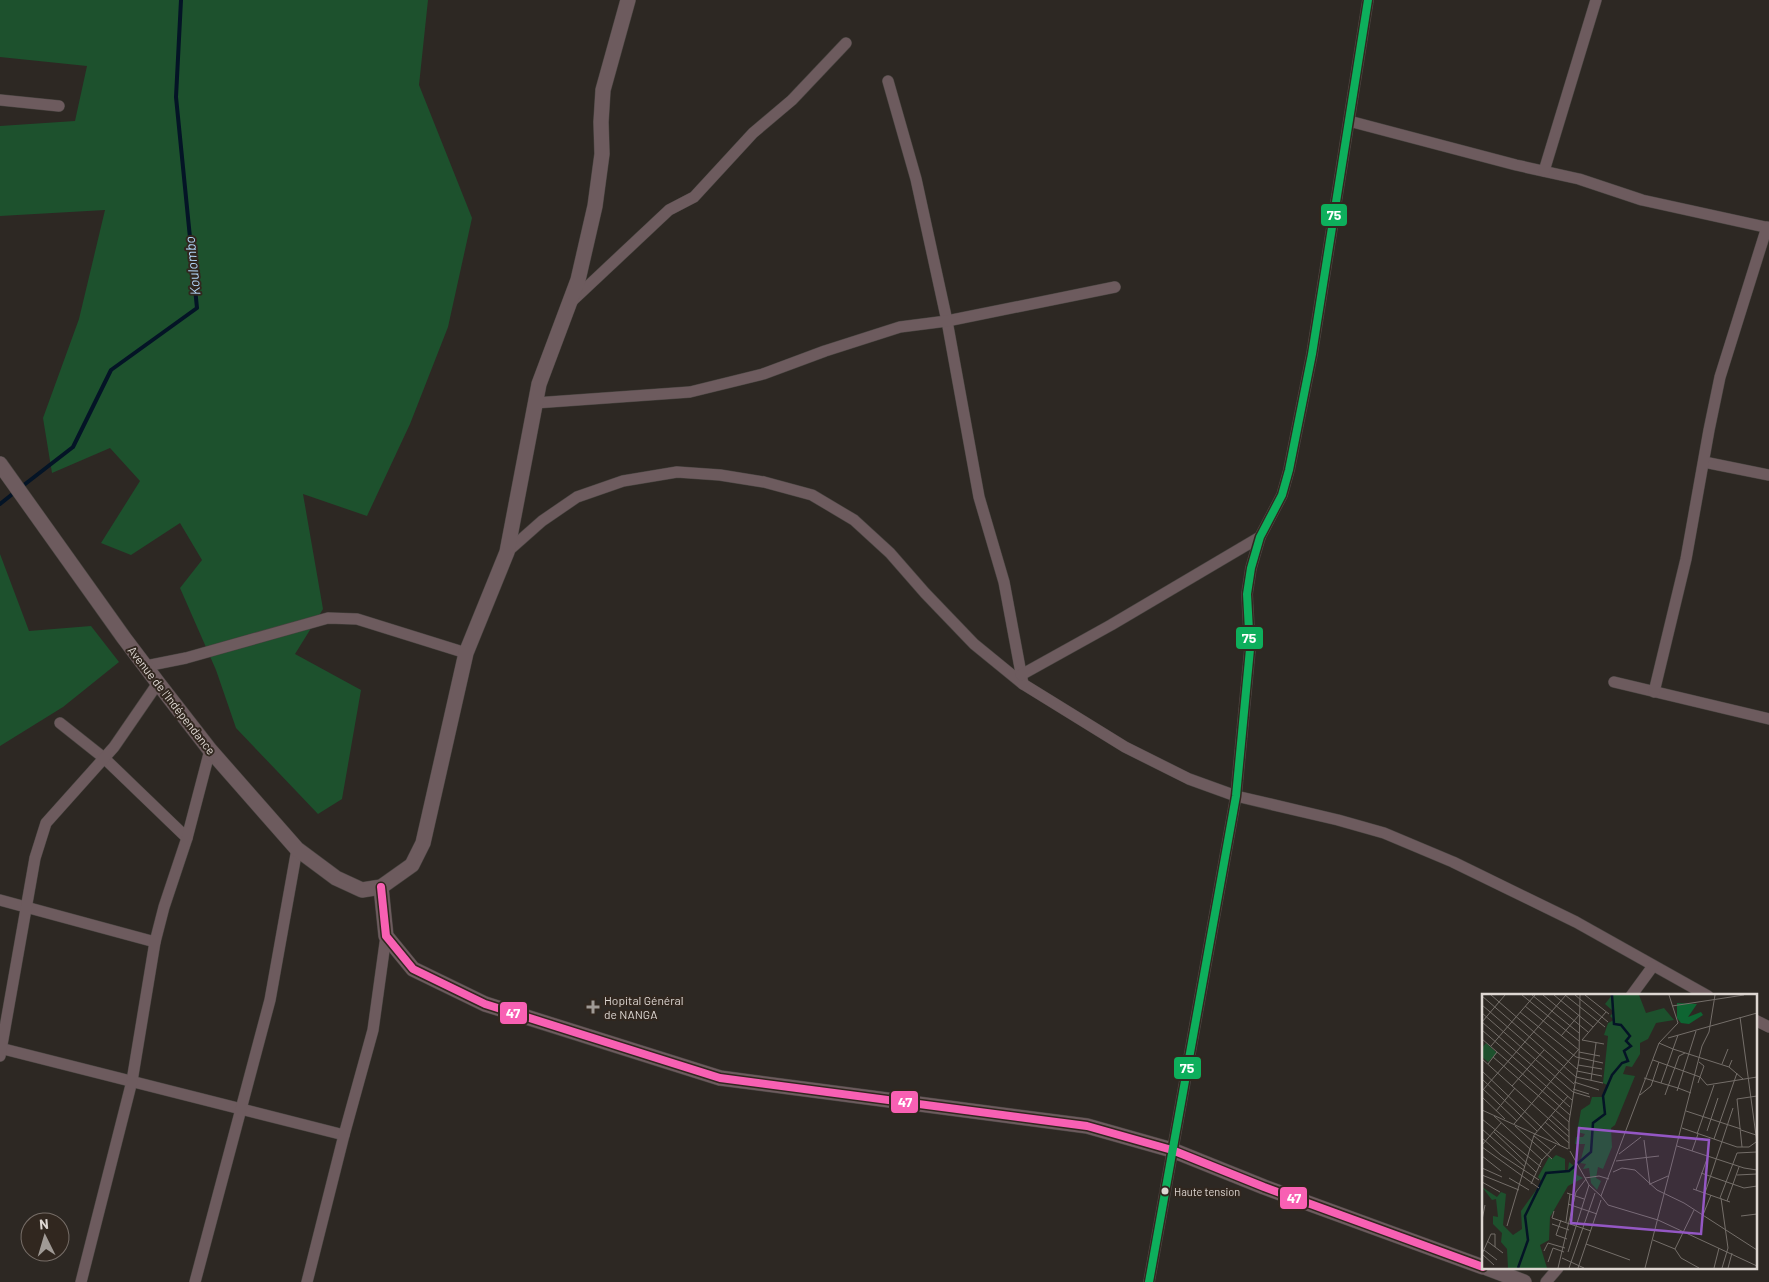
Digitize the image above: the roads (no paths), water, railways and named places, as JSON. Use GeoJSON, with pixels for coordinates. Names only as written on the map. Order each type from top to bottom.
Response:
{"type":"FeatureCollection","features":[{"type":"Feature","properties":{"kind":"street"},"geometry":{"type":"LineString","coordinates":[[307,1282],[373,1030],[386,936],[381,887],[412,865],[423,843],[466,653],[507,552],[539,384],[578,280],[595,206],[602,154],[603,90],[628,0]]}},
{"type":"Feature","properties":{"kind":"street"},"geometry":{"type":"LineString","coordinates":[[1149,1282],[1236,796],[1250,649],[1248,594],[1250,568],[1260,537],[1282,494],[1289,470],[1312,354],[1368,0]]}},
{"type":"Feature","properties":{"kind":"street"},"geometry":{"type":"LineString","coordinates":[[1544,171],[1596,0]]}},
{"type":"Feature","properties":{"kind":"street"},"geometry":{"type":"LineString","coordinates":[[569,304],[669,210],[694,197],[753,132],[792,100],[846,43]]}},
{"type":"Feature","properties":{"kind":"street"},"geometry":{"type":"LineString","coordinates":[[888,82],[916,178],[947,321],[979,497],[1004,582],[1022,679]]}},
{"type":"Feature","properties":{"kind":"street"},"geometry":{"type":"LineString","coordinates":[[0,100],[59,106]]}},
{"type":"Feature","properties":{"kind":"street"},"geometry":{"type":"LineString","coordinates":[[1349,121],[1579,179],[1642,200],[1768,228],[1720,377],[1686,559],[1654,692]]}},
{"type":"Feature","properties":{"kind":"street"},"geometry":{"type":"LineString","coordinates":[[535,403],[690,392],[763,374],[826,350],[900,328],[947,321],[1116,287]]}},
{"type":"Feature","properties":{"kind":"street"},"geometry":{"type":"LineString","coordinates":[[1704,462],[1769,475]]}},
{"type":"Feature","properties":{"kind":"street","name":"Avenue de l'Indépendance"},"geometry":{"type":"LineString","coordinates":[[0,464],[158,683],[210,750],[297,849],[336,878],[362,890],[381,887]]}},
{"type":"Feature","properties":{"kind":"street"},"geometry":{"type":"LineString","coordinates":[[507,552],[542,521],[577,497],[623,481],[677,472],[720,475],[764,482],[812,495],[854,520],[890,552],[925,593],[974,644],[1022,679],[1125,747],[1188,779],[1236,796],[1384,833],[1453,862],[1576,922],[1704,994]]}},
{"type":"Feature","properties":{"kind":"street"},"geometry":{"type":"LineString","coordinates":[[1022,679],[1260,537]]}},
{"type":"Feature","properties":{"kind":"street"},"geometry":{"type":"LineString","coordinates":[[146,666],[186,658],[328,618],[357,619],[466,653]]}},
{"type":"Feature","properties":{"kind":"street"},"geometry":{"type":"LineString","coordinates":[[1614,682],[1769,719]]}},
{"type":"Feature","properties":{"kind":"street"},"geometry":{"type":"LineString","coordinates":[[158,683],[114,747],[46,823],[35,858],[25,906],[0,1051],[132,1081],[344,1135]]}},
{"type":"Feature","properties":{"kind":"street"},"geometry":{"type":"LineString","coordinates":[[60,723],[104,758],[186,838]]}},
{"type":"Feature","properties":{"kind":"street"},"geometry":{"type":"LineString","coordinates":[[81,1282],[132,1081],[155,942],[210,750]]}},
{"type":"Feature","properties":{"kind":"street"},"geometry":{"type":"LineString","coordinates":[[195,1282],[270,1000],[297,849]]}},
{"type":"Feature","properties":{"kind":"street"},"geometry":{"type":"LineString","coordinates":[[0,900],[155,942]]}},
{"type":"Feature","properties":{"kind":"street"},"geometry":{"type":"LineString","coordinates":[[386,936],[413,969],[485,1004],[720,1078],[1087,1126],[1172,1150],[1264,1187],[1482,1266]]}},
{"type":"Feature","properties":{"kind":"street"},"geometry":{"type":"LineString","coordinates":[[1633,994],[1652,966]]}},
{"type":"Feature","properties":{"kind":"street"},"geometry":{"type":"LineString","coordinates":[[1756,1020],[1769,1027]]}},
{"type":"Feature","properties":{"kind":"street"},"geometry":{"type":"LineString","coordinates":[[1492,1270],[1524,1282]]}},
{"type":"Feature","properties":{"kind":"street"},"geometry":{"type":"LineString","coordinates":[[1546,1282],[1556,1270]]}},
{"type":"Feature","properties":{"kind":"waterway","name":"Koulombo"},"geometry":{"type":"LineString","coordinates":[[20,488],[73,447],[111,370],[197,308],[176,97],[181,0]]}},
{"type":"Feature","properties":{"kind":"waterway","name":"Koulombo"},"geometry":{"type":"LineString","coordinates":[[0,504],[15,492]]}},
{"type":"Feature","properties":{"kind":"place","name":"Hopital Général de NANGA"},"geometry":{"type":"Point","coordinates":[593,1007]}},
{"type":"Feature","properties":{"kind":"place","name":"Haute tension"},"geometry":{"type":"Point","coordinates":[1165,1191]}}]}
